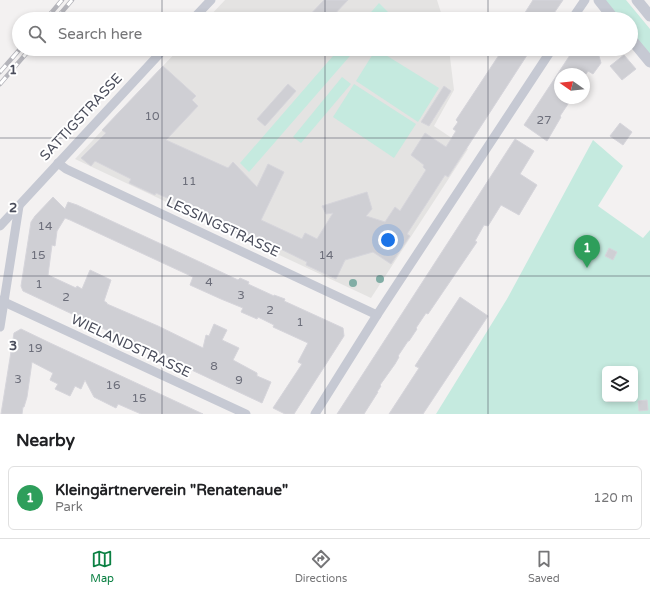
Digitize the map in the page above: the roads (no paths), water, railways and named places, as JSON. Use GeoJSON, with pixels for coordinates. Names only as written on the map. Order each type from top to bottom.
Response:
{"type":"FeatureCollection","features":[{"type":"Feature","properties":{"kind":"street"},"geometry":{"type":"LineString","coordinates":[[199,12],[210,0]]}},
{"type":"Feature","properties":{"kind":"street"},"geometry":{"type":"LineString","coordinates":[[577,12],[585,0]]}},
{"type":"Feature","properties":{"kind":"street"},"geometry":{"type":"LineString","coordinates":[[599,0],[608,12]]}},
{"type":"Feature","properties":{"kind":"street"},"geometry":{"type":"LineString","coordinates":[[637,0],[650,16]]}},
{"type":"Feature","properties":{"kind":"street"},"geometry":{"type":"LineString","coordinates":[[638,47],[650,62]]}},
{"type":"Feature","properties":{"kind":"street","name":"SATTIGSTRASSE"},"geometry":{"type":"LineString","coordinates":[[0,226],[157,56]]}},
{"type":"Feature","properties":{"kind":"street"},"geometry":{"type":"LineString","coordinates":[[315,414],[377,316],[547,56]]}},
{"type":"Feature","properties":{"kind":"street","name":"LESSINGSTRASSE"},"geometry":{"type":"LineString","coordinates":[[58,163],[66,169],[377,316]]}},
{"type":"Feature","properties":{"kind":"street"},"geometry":{"type":"LineString","coordinates":[[0,327],[2,301],[19,205]]}},
{"type":"Feature","properties":{"kind":"street","name":"WIELANDSTRASSE"},"geometry":{"type":"LineString","coordinates":[[2,301],[246,414]]}},
{"type":"Feature","properties":{"kind":"railway"},"geometry":{"type":"LineString","coordinates":[[52,12],[62,0]]}},
{"type":"Feature","properties":{"kind":"railway"},"geometry":{"type":"LineString","coordinates":[[62,12],[72,0]]}},
{"type":"Feature","properties":{"kind":"railway"},"geometry":{"type":"LineString","coordinates":[[0,72],[14,56]]}},
{"type":"Feature","properties":{"kind":"railway"},"geometry":{"type":"LineString","coordinates":[[0,84],[24,56]]}},
{"type":"Feature","properties":{"kind":"place","name":"Kleingärtnerverein \"Renatenaue\""},"geometry":{"type":"Point","coordinates":[587,268]}}]}
